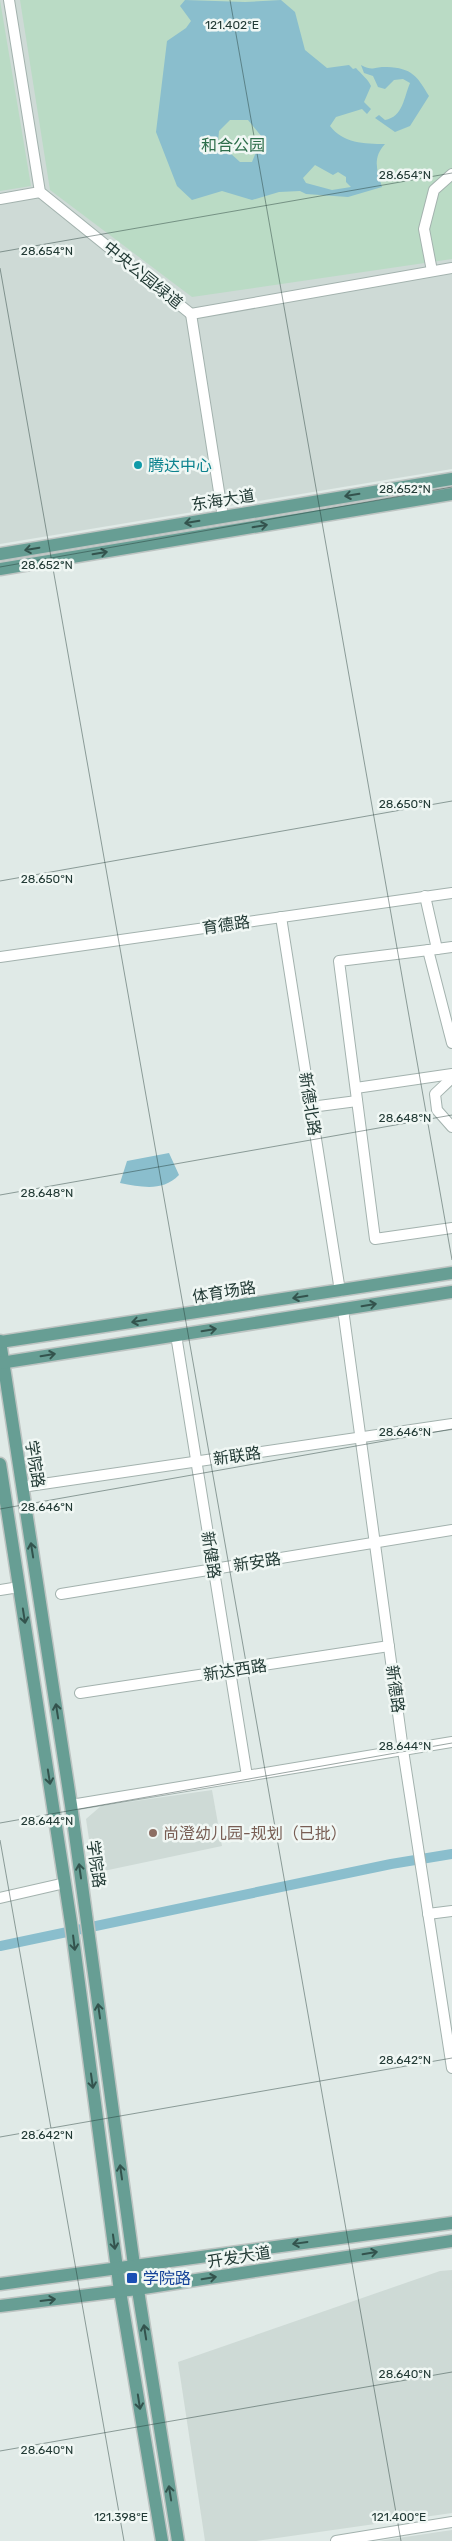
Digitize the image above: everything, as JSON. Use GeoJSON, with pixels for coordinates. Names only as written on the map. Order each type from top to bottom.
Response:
{"type":"FeatureCollection","features":[{"type":"Feature","properties":{"kind":"main road","name":"东海大道"},"geometry":{"type":"LineString","coordinates":[[0,554],[452,479]]}},
{"type":"Feature","properties":{"kind":"main road","name":"东海大道"},"geometry":{"type":"LineString","coordinates":[[0,570],[452,494]]}},
{"type":"Feature","properties":{"kind":"main road","name":"体育场路"},"geometry":{"type":"LineString","coordinates":[[0,1341],[452,1273]]}},
{"type":"Feature","properties":{"kind":"main road"},"geometry":{"type":"LineString","coordinates":[[2,1362],[452,1292]]}},
{"type":"Feature","properties":{"kind":"main road","name":"学院路"},"geometry":{"type":"LineString","coordinates":[[0,1341],[71,1805],[137,2289],[178,2541]]}},
{"type":"Feature","properties":{"kind":"main road","name":"学院路"},"geometry":{"type":"LineString","coordinates":[[0,1464],[77,1963],[120,2291],[162,2541]]}},
{"type":"Feature","properties":{"kind":"main road","name":"开发大道"},"geometry":{"type":"LineString","coordinates":[[0,2284],[452,2223]]}},
{"type":"Feature","properties":{"kind":"main road","name":"开发大道"},"geometry":{"type":"LineString","coordinates":[[0,2306],[137,2289],[452,2241]]}},
{"type":"Feature","properties":{"kind":"street"},"geometry":{"type":"LineString","coordinates":[[0,199],[40,192],[9,0]]}},
{"type":"Feature","properties":{"kind":"street"},"geometry":{"type":"LineString","coordinates":[[432,272],[424,229],[434,190],[452,174]]}},
{"type":"Feature","properties":{"kind":"street","name":"中央公园绿道"},"geometry":{"type":"LineString","coordinates":[[40,192],[191,314],[452,268]]}},
{"type":"Feature","properties":{"kind":"street"},"geometry":{"type":"LineString","coordinates":[[191,314],[222,517]]}},
{"type":"Feature","properties":{"kind":"street","name":"育德路"},"geometry":{"type":"LineString","coordinates":[[0,957],[452,892]]}},
{"type":"Feature","properties":{"kind":"street"},"geometry":{"type":"LineString","coordinates":[[425,896],[433,949],[452,1043]]}},
{"type":"Feature","properties":{"kind":"street","name":"新德北路"},"geometry":{"type":"LineString","coordinates":[[281,917],[340,1291]]}},
{"type":"Feature","properties":{"kind":"street"},"geometry":{"type":"LineString","coordinates":[[452,947],[339,961],[375,1239],[452,1228]]}},
{"type":"Feature","properties":{"kind":"street"},"geometry":{"type":"LineString","coordinates":[[356,1088],[452,1074]]}},
{"type":"Feature","properties":{"kind":"street"},"geometry":{"type":"LineString","coordinates":[[452,1078],[435,1094],[436,1110],[452,1127]]}},
{"type":"Feature","properties":{"kind":"street"},"geometry":{"type":"LineString","coordinates":[[311,1107],[357,1101]]}},
{"type":"Feature","properties":{"kind":"street","name":"新德路"},"geometry":{"type":"LineString","coordinates":[[343,1309],[403,1750],[452,2068]]}},
{"type":"Feature","properties":{"kind":"street","name":"新健路"},"geometry":{"type":"LineString","coordinates":[[176,1335],[247,1776]]}},
{"type":"Feature","properties":{"kind":"street","name":"新联路"},"geometry":{"type":"LineString","coordinates":[[22,1487],[452,1424]]}},
{"type":"Feature","properties":{"kind":"street","name":"新安路"},"geometry":{"type":"LineString","coordinates":[[61,1594],[452,1530]]}},
{"type":"Feature","properties":{"kind":"street"},"geometry":{"type":"LineString","coordinates":[[0,1590],[19,1587]]}},
{"type":"Feature","properties":{"kind":"street","name":"新达西路"},"geometry":{"type":"LineString","coordinates":[[80,1693],[389,1646]]}},
{"type":"Feature","properties":{"kind":"street"},"geometry":{"type":"LineString","coordinates":[[71,1805],[452,1742]]}},
{"type":"Feature","properties":{"kind":"street"},"geometry":{"type":"LineString","coordinates":[[0,1898],[65,1883]]}},
{"type":"Feature","properties":{"kind":"street"},"geometry":{"type":"LineString","coordinates":[[428,1914],[452,1910]]}},
{"type":"Feature","properties":{"kind":"street"},"geometry":{"type":"LineString","coordinates":[[440,1990],[452,1989]]}},
{"type":"Feature","properties":{"kind":"street"},"geometry":{"type":"LineString","coordinates":[[336,2541],[452,2522]]}},
{"type":"Feature","properties":{"kind":"shaded area"},"geometry":{"type":"Polygon","coordinates":[[[0,0],[452,0],[452,469],[0,544],[0,0]]]}},
{"type":"Feature","properties":{"kind":"shaded area","name":"尚澄幼儿园-规划（已批）"},"geometry":{"type":"Polygon","coordinates":[[[212,1790],[222,1846],[94,1873],[86,1819],[101,1806],[212,1790]]]}},
{"type":"Feature","properties":{"kind":"shaded area"},"geometry":{"type":"Polygon","coordinates":[[[452,2270],[452,2513],[256,2541],[205,2541],[178,2362],[440,2271],[452,2270]]]}},
{"type":"Feature","properties":{"kind":"shaded area"},"geometry":{"type":"Polygon","coordinates":[[[452,2530],[452,2541],[378,2541],[452,2530]]]}},
{"type":"Feature","properties":{"kind":"green space"},"geometry":{"type":"Polygon","coordinates":[[[0,0],[31,186],[0,191],[0,0]]]}},
{"type":"Feature","properties":{"kind":"green space","name":"和合公园"},"geometry":{"type":"Polygon","coordinates":[[[20,0],[452,0],[452,259],[192,297],[50,190],[20,0]]]}},
{"type":"Feature","properties":{"kind":"water"},"geometry":{"type":"Polygon","coordinates":[[[185,0],[245,2],[281,0],[295,12],[305,50],[327,68],[349,65],[353,69],[356,68],[371,86],[364,102],[371,109],[367,114],[362,109],[336,117],[330,126],[341,136],[354,141],[369,144],[385,144],[378,154],[377,160],[377,170],[382,187],[348,197],[306,194],[300,191],[279,192],[252,200],[222,191],[192,200],[177,186],[156,132],[167,41],[186,28],[191,21],[180,6],[185,0]],[[230,120],[219,131],[218,142],[240,162],[252,162],[262,137],[248,120],[230,120]],[[315,165],[303,178],[306,183],[332,190],[351,187],[346,182],[346,177],[338,172],[333,175],[315,165]]]}},
{"type":"Feature","properties":{"kind":"water"},"geometry":{"type":"Polygon","coordinates":[[[361,65],[372,68],[402,69],[417,78],[429,96],[410,126],[395,132],[375,118],[379,115],[385,120],[396,115],[402,106],[410,83],[403,79],[394,80],[385,89],[378,87],[373,76],[364,73],[361,65]]]}},
{"type":"Feature","properties":{"kind":"water"},"geometry":{"type":"Polygon","coordinates":[[[169,1153],[179,1175],[166,1184],[151,1187],[120,1183],[127,1161],[169,1153]]]}},
{"type":"Feature","properties":{"kind":"waterway"},"geometry":{"type":"LineString","coordinates":[[0,1946],[391,1864],[452,1854]]}},
{"type":"Feature","properties":{"kind":"place","name":"腾达中心"},"geometry":{"type":"Point","coordinates":[138,465]}},
{"type":"Feature","properties":{"kind":"place","name":"尚澄幼儿园-规划（已批）"},"geometry":{"type":"Point","coordinates":[153,1833]}},
{"type":"Feature","properties":{"kind":"place","name":"学院路"},"geometry":{"type":"Point","coordinates":[132,2278]}}]}
